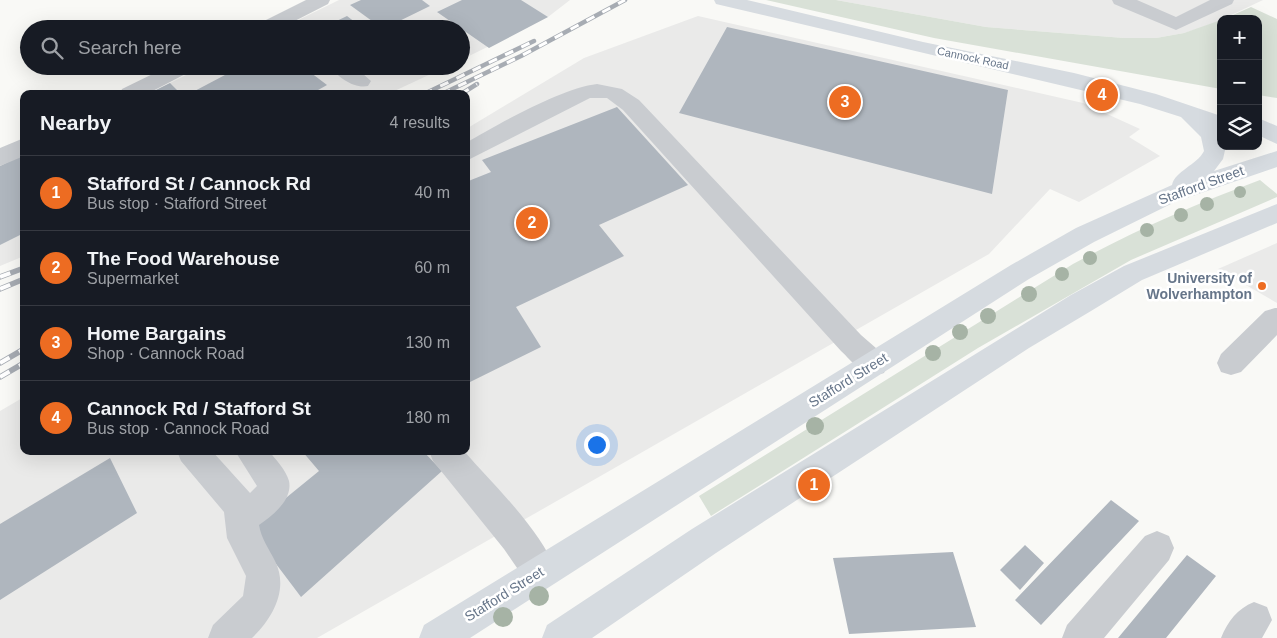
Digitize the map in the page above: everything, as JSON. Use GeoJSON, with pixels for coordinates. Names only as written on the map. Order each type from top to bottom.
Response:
{"type":"FeatureCollection","features":[{"type":"Feature","properties":{"kind":"highway","name":"Cannock Road"},"geometry":{"type":"LineString","coordinates":[[723,0],[923,48],[1180,103],[1217,122]]}},
{"type":"Feature","properties":{"kind":"highway"},"geometry":{"type":"LineString","coordinates":[[1180,103],[1217,104]]}},
{"type":"Feature","properties":{"kind":"highway"},"geometry":{"type":"LineString","coordinates":[[1180,103],[1217,108]]}},
{"type":"Feature","properties":{"kind":"highway"},"geometry":{"type":"LineString","coordinates":[[1166,196],[1206,167],[1214,158],[1216,149],[1214,137],[1180,103]]}},
{"type":"Feature","properties":{"kind":"highway"},"geometry":{"type":"LineString","coordinates":[[1262,111],[1277,113]]}},
{"type":"Feature","properties":{"kind":"highway"},"geometry":{"type":"LineString","coordinates":[[1262,127],[1277,136]]}},
{"type":"Feature","properties":{"kind":"highway"},"geometry":{"type":"LineString","coordinates":[[1262,140],[1277,146]]}},
{"type":"Feature","properties":{"kind":"highway","name":"Stafford Street"},"geometry":{"type":"LineString","coordinates":[[437,638],[1020,272],[1084,235],[1166,196],[1277,159]]}},
{"type":"Feature","properties":{"kind":"highway"},"geometry":{"type":"LineString","coordinates":[[560,638],[704,541],[1066,312],[1133,273],[1277,213]]}},
{"type":"Feature","properties":{"kind":"street"},"geometry":{"type":"LineString","coordinates":[[286,20],[321,0]]}},
{"type":"Feature","properties":{"kind":"street"},"geometry":{"type":"LineString","coordinates":[[1121,0],[1176,24],[1226,0]]}},
{"type":"Feature","properties":{"kind":"street"},"geometry":{"type":"LineString","coordinates":[[138,90],[168,75]]}},
{"type":"Feature","properties":{"kind":"street"},"geometry":{"type":"LineString","coordinates":[[354,75],[361,80]]}},
{"type":"Feature","properties":{"kind":"street"},"geometry":{"type":"LineString","coordinates":[[470,151],[498,134],[584,93],[595,90],[616,92],[851,343],[874,364]]}},
{"type":"Feature","properties":{"kind":"street"},"geometry":{"type":"LineString","coordinates":[[0,158],[20,148]]}},
{"type":"Feature","properties":{"kind":"street"},"geometry":{"type":"LineString","coordinates":[[1231,363],[1276,319]]}},
{"type":"Feature","properties":{"kind":"street"},"geometry":{"type":"LineString","coordinates":[[195,455],[240,506],[244,538],[263,574],[262,593],[253,613],[226,638]]}},
{"type":"Feature","properties":{"kind":"street"},"geometry":{"type":"LineString","coordinates":[[242,518],[268,498],[274,487],[273,482],[253,455]]}},
{"type":"Feature","properties":{"kind":"street"},"geometry":{"type":"LineString","coordinates":[[447,455],[516,537],[540,572]]}},
{"type":"Feature","properties":{"kind":"street"},"geometry":{"type":"LineString","coordinates":[[1080,638],[1157,548]]}},
{"type":"Feature","properties":{"kind":"shaded area"},"geometry":{"type":"Polygon","coordinates":[[[339,0],[570,0],[548,17],[470,56],[470,20],[298,20],[339,0]]]}},
{"type":"Feature","properties":{"kind":"shaded area"},"geometry":{"type":"Polygon","coordinates":[[[766,0],[836,0],[986,27],[1124,38],[1156,38],[1184,33],[1217,21],[1217,88],[934,38],[766,0]]]}},
{"type":"Feature","properties":{"kind":"shaded area"},"geometry":{"type":"Polygon","coordinates":[[[836,0],[1263,0],[1231,15],[1217,15],[1217,22],[1210,25],[1184,33],[1156,38],[1124,38],[986,27],[836,0]]]}},
{"type":"Feature","properties":{"kind":"shaded area"},"geometry":{"type":"Polygon","coordinates":[[[1251,7],[1277,19],[1277,98],[1262,96],[1262,15],[1233,15],[1251,7]]]}},
{"type":"Feature","properties":{"kind":"shaded area"},"geometry":{"type":"Polygon","coordinates":[[[698,16],[1083,103],[1140,129],[1129,137],[1160,156],[1079,202],[1050,189],[989,254],[317,638],[0,638],[0,411],[20,399],[20,455],[470,455],[470,127],[584,58],[698,16]]]}},
{"type":"Feature","properties":{"kind":"shaded area"},"geometry":{"type":"Polygon","coordinates":[[[186,75],[429,75],[397,90],[156,90],[186,75]]]}},
{"type":"Feature","properties":{"kind":"shaded area"},"geometry":{"type":"Polygon","coordinates":[[[20,156],[20,258],[0,266],[0,166],[20,156]]]}},
{"type":"Feature","properties":{"kind":"shaded area"},"geometry":{"type":"Polygon","coordinates":[[[1260,180],[1277,194],[1277,197],[1131,260],[978,348],[711,516],[699,496],[1073,264],[1165,219],[1260,180]]]}},
{"type":"Feature","properties":{"kind":"shaded area","name":"University of Wolverhampton"},"geometry":{"type":"Polygon","coordinates":[[[1277,243],[1277,303],[1218,269],[1277,243]]]}},
{"type":"Feature","properties":{"kind":"building"},"geometry":{"type":"Polygon","coordinates":[[[361,0],[422,0],[430,6],[401,20],[371,20],[350,5],[361,0]]]}},
{"type":"Feature","properties":{"kind":"building"},"geometry":{"type":"Polygon","coordinates":[[[462,0],[521,0],[548,17],[489,48],[470,35],[470,20],[449,20],[437,12],[462,0]]]}},
{"type":"Feature","properties":{"kind":"building"},"geometry":{"type":"Polygon","coordinates":[[[347,16],[352,20],[339,20],[347,16]]]}},
{"type":"Feature","properties":{"kind":"building"},"geometry":{"type":"Polygon","coordinates":[[[727,27],[1008,90],[992,194],[679,113],[727,27]]]}},
{"type":"Feature","properties":{"kind":"building"},"geometry":{"type":"Polygon","coordinates":[[[225,75],[314,75],[327,85],[318,90],[197,90],[225,75]]]}},
{"type":"Feature","properties":{"kind":"building"},"geometry":{"type":"Polygon","coordinates":[[[170,83],[177,90],[156,90],[170,83]]]}},
{"type":"Feature","properties":{"kind":"building"},"geometry":{"type":"Polygon","coordinates":[[[617,107],[688,185],[599,225],[624,256],[516,307],[541,347],[470,382],[470,180],[491,172],[482,160],[617,107]]]}},
{"type":"Feature","properties":{"kind":"building"},"geometry":{"type":"Polygon","coordinates":[[[20,156],[20,235],[0,245],[0,166],[20,156]]]}},
{"type":"Feature","properties":{"kind":"building"},"geometry":{"type":"Polygon","coordinates":[[[305,455],[427,455],[442,471],[301,597],[249,528],[319,471],[305,455]]]}},
{"type":"Feature","properties":{"kind":"building"},"geometry":{"type":"Polygon","coordinates":[[[110,458],[137,513],[0,600],[0,524],[110,458]]]}},
{"type":"Feature","properties":{"kind":"building"},"geometry":{"type":"Polygon","coordinates":[[[1111,500],[1139,521],[1041,625],[1015,600],[1111,500]]]}},
{"type":"Feature","properties":{"kind":"building"},"geometry":{"type":"Polygon","coordinates":[[[1025,545],[1044,563],[1020,590],[1000,570],[1025,545]]]}},
{"type":"Feature","properties":{"kind":"building"},"geometry":{"type":"Polygon","coordinates":[[[953,552],[976,627],[849,634],[833,558],[953,552]]]}},
{"type":"Feature","properties":{"kind":"building"},"geometry":{"type":"Polygon","coordinates":[[[1187,555],[1216,576],[1166,638],[1118,638],[1187,555]]]}},
{"type":"Feature","properties":{"kind":"railway"},"geometry":{"type":"LineString","coordinates":[[450,90],[521,56],[625,0]]}},
{"type":"Feature","properties":{"kind":"railway"},"geometry":{"type":"LineString","coordinates":[[470,72],[534,41]]}},
{"type":"Feature","properties":{"kind":"railway"},"geometry":{"type":"LineString","coordinates":[[432,90],[463,75]]}},
{"type":"Feature","properties":{"kind":"railway"},"geometry":{"type":"LineString","coordinates":[[467,90],[477,84]]}},
{"type":"Feature","properties":{"kind":"railway"},"geometry":{"type":"LineString","coordinates":[[0,277],[20,270]]}},
{"type":"Feature","properties":{"kind":"railway"},"geometry":{"type":"LineString","coordinates":[[0,289],[20,281]]}},
{"type":"Feature","properties":{"kind":"railway"},"geometry":{"type":"LineString","coordinates":[[0,363],[20,351]]}},
{"type":"Feature","properties":{"kind":"railway"},"geometry":{"type":"LineString","coordinates":[[0,377],[20,365]]}},
{"type":"Feature","properties":{"kind":"place","name":"Cannock Rd / Stafford St"},"geometry":{"type":"Point","coordinates":[1102,95]}},
{"type":"Feature","properties":{"kind":"place","name":"Home Bargains"},"geometry":{"type":"Point","coordinates":[845,102]}},
{"type":"Feature","properties":{"kind":"place","name":"The Food Warehouse"},"geometry":{"type":"Point","coordinates":[532,223]}},
{"type":"Feature","properties":{"kind":"place","name":"University of Wolverhampton"},"geometry":{"type":"Point","coordinates":[1262,286]}},
{"type":"Feature","properties":{"kind":"place","name":"Stafford St / Cannock Rd"},"geometry":{"type":"Point","coordinates":[814,485]}}]}
